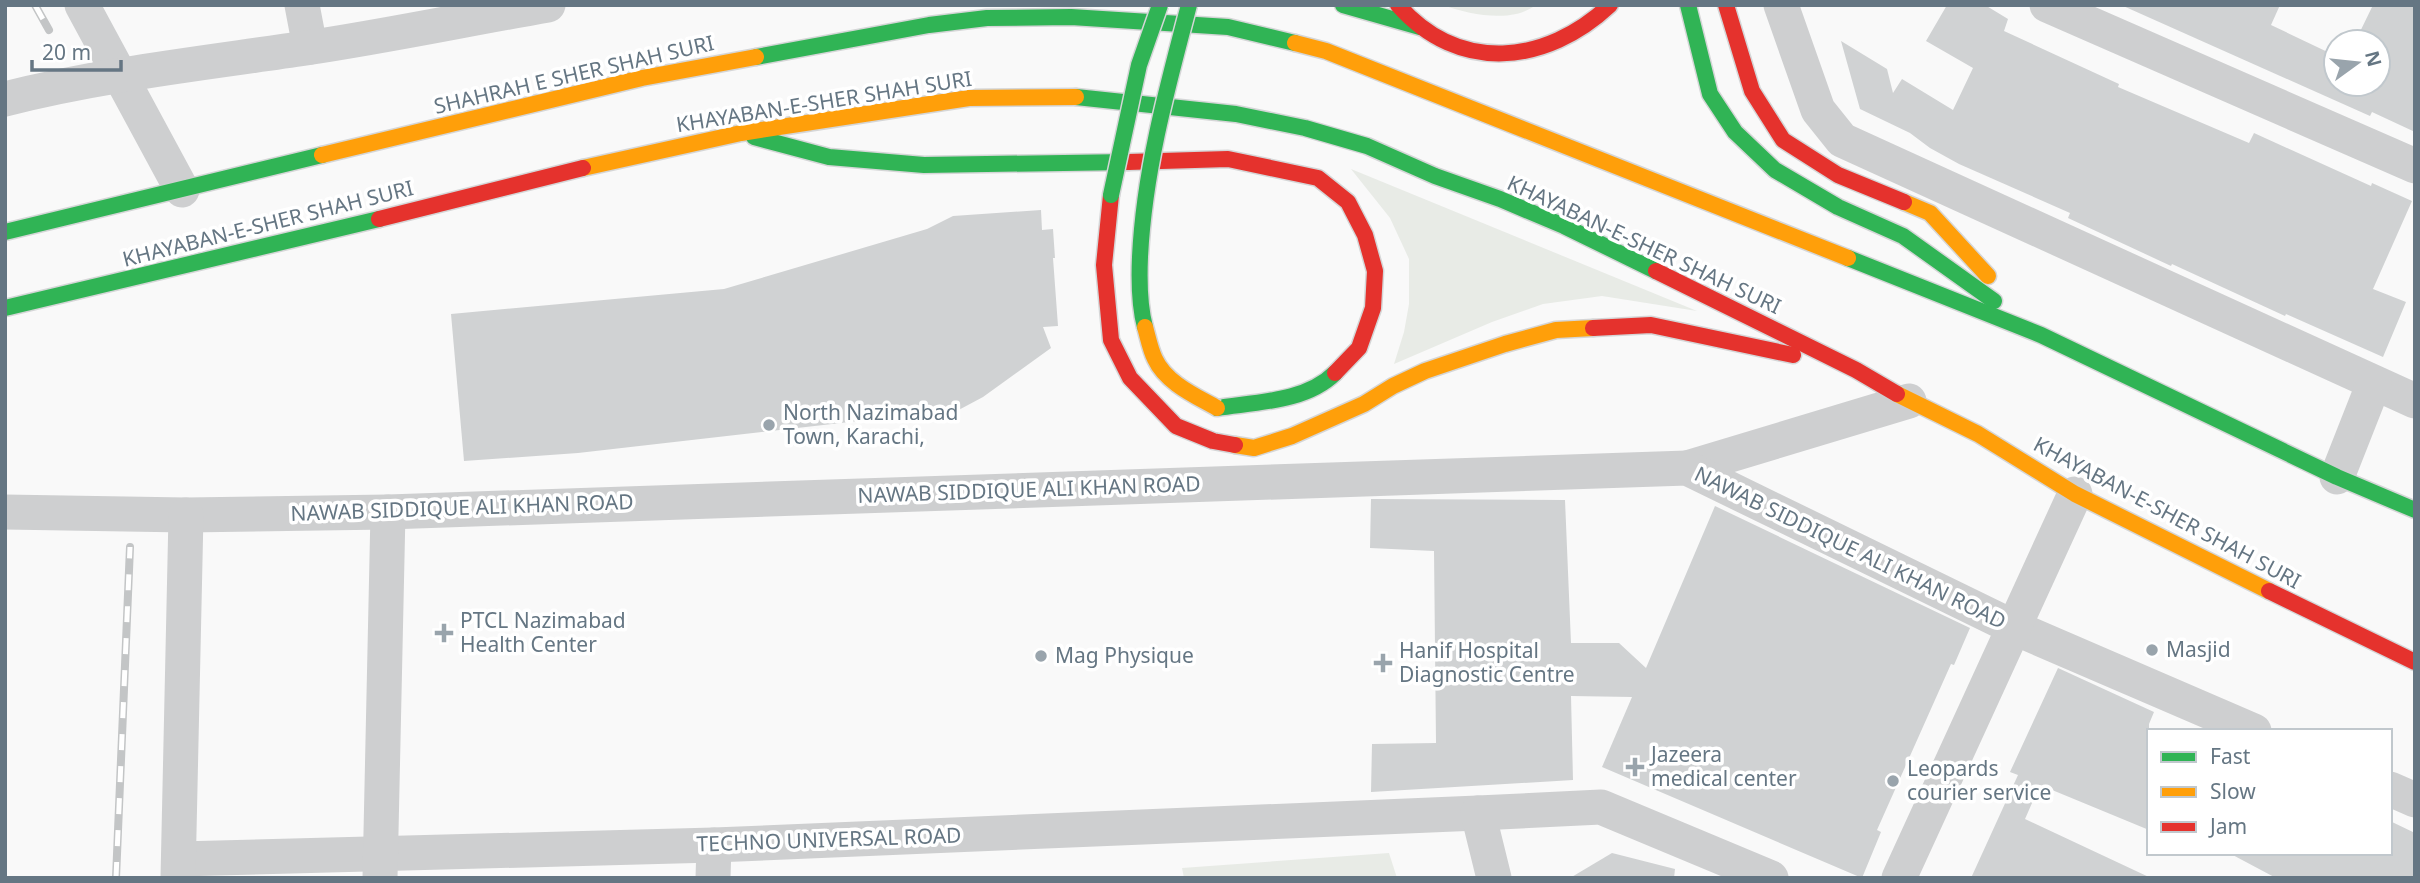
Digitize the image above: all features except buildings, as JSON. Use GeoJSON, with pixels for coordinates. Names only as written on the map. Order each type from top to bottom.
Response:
{"type":"FeatureCollection","features":[{"type":"Feature","properties":{"kind":"main road"},"geometry":{"type":"LineString","coordinates":[[903,30],[932,5]]}},
{"type":"Feature","properties":{"kind":"main road"},"geometry":{"type":"LineString","coordinates":[[1119,19],[1158,5]]}},
{"type":"Feature","properties":{"kind":"main road"},"geometry":{"type":"LineString","coordinates":[[1158,5],[1139,65],[1111,195],[1104,265],[1111,340],[1130,378],[1175,426],[1213,441],[1254,448],[1292,436],[1364,404],[1392,386],[1424,371],[1556,330],[1651,326],[1689,332],[1856,370]]}},
{"type":"Feature","properties":{"kind":"main road"},"geometry":{"type":"LineString","coordinates":[[741,133],[829,157],[924,165],[1082,164],[1228,159],[1318,178],[1348,202],[1364,234],[1375,271],[1373,308],[1359,348],[1324,384],[1297,395],[1217,408],[1184,389],[1156,362],[1142,325],[1139,272],[1148,191],[1155,145],[1189,5]]}},
{"type":"Feature","properties":{"kind":"main road"},"geometry":{"type":"LineString","coordinates":[[1343,5],[1420,27],[1454,44],[1492,55],[1540,48],[1595,21],[1610,5]]}},
{"type":"Feature","properties":{"kind":"main road"},"geometry":{"type":"LineString","coordinates":[[1398,5],[1420,27]]}},
{"type":"Feature","properties":{"kind":"main road"},"geometry":{"type":"LineString","coordinates":[[1688,5],[1710,94],[1735,132],[1775,170],[1838,207],[1903,236],[2041,335]]}},
{"type":"Feature","properties":{"kind":"main road"},"geometry":{"type":"LineString","coordinates":[[1726,5],[1752,91],[1783,140],[1838,175],[1930,213],[2041,335]]}},
{"type":"Feature","properties":{"kind":"main road","name":"SHAHRAH E SHER SHAH SURI"},"geometry":{"type":"LineString","coordinates":[[5,232],[642,78],[903,30],[987,19],[1119,19]]}},
{"type":"Feature","properties":{"kind":"main road"},"geometry":{"type":"LineString","coordinates":[[1119,19],[1228,27],[1326,51],[2041,335],[2337,477],[2415,510]]}},
{"type":"Feature","properties":{"kind":"main road","name":"KHAYABAN-E-SHER SHAH SURI"},"geometry":{"type":"LineString","coordinates":[[5,308],[167,271],[624,158],[741,133],[969,98],[1068,96],[1236,114],[1305,128],[1367,146],[1435,176],[1564,226],[1856,370],[1909,401],[1978,434],[2075,494],[2351,633],[2415,662]]}},
{"type":"Feature","properties":{"kind":"street"},"geometry":{"type":"LineString","coordinates":[[82,5],[182,190]]}},
{"type":"Feature","properties":{"kind":"street"},"geometry":{"type":"LineString","coordinates":[[302,5],[310,47]]}},
{"type":"Feature","properties":{"kind":"street"},"geometry":{"type":"LineString","coordinates":[[5,99],[120,75],[310,47],[548,5]]}},
{"type":"Feature","properties":{"kind":"street"},"geometry":{"type":"LineString","coordinates":[[1782,5],[1818,110],[1842,140],[2415,401]]}},
{"type":"Feature","properties":{"kind":"street"},"geometry":{"type":"LineString","coordinates":[[2047,5],[2415,166]]}},
{"type":"Feature","properties":{"kind":"street"},"geometry":{"type":"LineString","coordinates":[[2337,477],[2374,383]]}},
{"type":"Feature","properties":{"kind":"street"},"geometry":{"type":"LineString","coordinates":[[1686,468],[1909,401]]}},
{"type":"Feature","properties":{"kind":"street","name":"NAWAB SIDDIQUE ALI KHAN ROAD"},"geometry":{"type":"LineString","coordinates":[[5,512],[186,515],[388,512],[1686,468],[2015,628],[2249,729]]}},
{"type":"Feature","properties":{"kind":"street"},"geometry":{"type":"LineString","coordinates":[[1899,878],[2075,494]]}},
{"type":"Feature","properties":{"kind":"street"},"geometry":{"type":"LineString","coordinates":[[380,867],[388,512]]}},
{"type":"Feature","properties":{"kind":"street"},"geometry":{"type":"LineString","coordinates":[[178,869],[186,515]]}},
{"type":"Feature","properties":{"kind":"street"},"geometry":{"type":"LineString","coordinates":[[2392,790],[2415,800]]}},
{"type":"Feature","properties":{"kind":"street","name":"TECHNO UNIVERSAL ROAD"},"geometry":{"type":"LineString","coordinates":[[178,869],[713,861],[1601,807],[1771,878]]}},
{"type":"Feature","properties":{"kind":"street"},"geometry":{"type":"LineString","coordinates":[[1478,813],[1494,878]]}},
{"type":"Feature","properties":{"kind":"shaded area"},"geometry":{"type":"Polygon","coordinates":[[[1443,5],[1537,5],[1519,13],[1498,16],[1470,13],[1443,5]]]}},
{"type":"Feature","properties":{"kind":"shaded area"},"geometry":{"type":"Polygon","coordinates":[[[1351,169],[1697,311],[1602,296],[1543,304],[1492,322],[1394,364],[1409,304],[1409,259],[1390,218],[1351,169]]]}},
{"type":"Feature","properties":{"kind":"shaded area"},"geometry":{"type":"Polygon","coordinates":[[[1389,853],[1397,878],[1184,878],[1182,868],[1389,853]]]}},
{"type":"Feature","properties":{"kind":"railway"},"geometry":{"type":"LineString","coordinates":[[35,5],[49,30]]}},
{"type":"Feature","properties":{"kind":"railway"},"geometry":{"type":"LineString","coordinates":[[116,878],[130,547]]}},
{"type":"Feature","properties":{"kind":"traffic: fast"},"geometry":{"type":"LineString","coordinates":[[1111,195],[1139,65],[1160,5]]}},
{"type":"Feature","properties":{"kind":"traffic: fast"},"geometry":{"type":"LineString","coordinates":[[1145,327],[1140,275],[1146,193],[1165,99],[1189,5]]}},
{"type":"Feature","properties":{"kind":"traffic: fast"},"geometry":{"type":"LineString","coordinates":[[1343,5],[1420,27]]}},
{"type":"Feature","properties":{"kind":"traffic: fast"},"geometry":{"type":"LineString","coordinates":[[1688,5],[1710,94],[1735,132],[1775,170],[1838,207],[1903,236],[1994,301]]}},
{"type":"Feature","properties":{"kind":"traffic: fast"},"geometry":{"type":"LineString","coordinates":[[756,57],[929,25],[987,18],[1071,17],[1228,27],[1295,43]]}},
{"type":"Feature","properties":{"kind":"traffic: fast"},"geometry":{"type":"LineString","coordinates":[[1076,97],[1236,114],[1305,128],[1367,146],[1435,176],[1564,226],[1656,271]]}},
{"type":"Feature","properties":{"kind":"traffic: fast"},"geometry":{"type":"LineString","coordinates":[[754,137],[829,157],[924,165],[1128,162]]}},
{"type":"Feature","properties":{"kind":"traffic: fast"},"geometry":{"type":"LineString","coordinates":[[5,232],[322,155]]}},
{"type":"Feature","properties":{"kind":"traffic: fast"},"geometry":{"type":"LineString","coordinates":[[5,308],[379,219]]}},
{"type":"Feature","properties":{"kind":"traffic: fast"},"geometry":{"type":"LineString","coordinates":[[1848,258],[2041,335],[2337,477],[2415,510]]}},
{"type":"Feature","properties":{"kind":"traffic: fast"},"geometry":{"type":"LineString","coordinates":[[1217,408],[1295,395],[1323,383],[1335,373]]}},
{"type":"Feature","properties":{"kind":"traffic: slow"},"geometry":{"type":"LineString","coordinates":[[1295,43],[1326,51],[1848,258]]}},
{"type":"Feature","properties":{"kind":"traffic: slow"},"geometry":{"type":"LineString","coordinates":[[322,155],[642,78],[756,57]]}},
{"type":"Feature","properties":{"kind":"traffic: slow"},"geometry":{"type":"LineString","coordinates":[[583,168],[741,133],[969,98],[1076,97]]}},
{"type":"Feature","properties":{"kind":"traffic: slow"},"geometry":{"type":"LineString","coordinates":[[1904,202],[1930,213],[1988,276]]}},
{"type":"Feature","properties":{"kind":"traffic: slow"},"geometry":{"type":"LineString","coordinates":[[1145,327],[1153,355],[1166,375],[1182,388],[1217,408]]}},
{"type":"Feature","properties":{"kind":"traffic: slow"},"geometry":{"type":"LineString","coordinates":[[1235,445],[1254,448],[1292,436],[1364,404],[1425,371],[1505,344],[1556,330],[1593,328]]}},
{"type":"Feature","properties":{"kind":"traffic: slow"},"geometry":{"type":"LineString","coordinates":[[1897,394],[1978,434],[2075,494],[2269,591]]}},
{"type":"Feature","properties":{"kind":"traffic: jam"},"geometry":{"type":"LineString","coordinates":[[1398,5],[1422,27],[1448,43],[1475,51],[1503,53],[1531,50],[1558,40],[1585,25],[1610,5]]}},
{"type":"Feature","properties":{"kind":"traffic: jam"},"geometry":{"type":"LineString","coordinates":[[1726,5],[1752,91],[1783,140],[1838,175],[1904,202]]}},
{"type":"Feature","properties":{"kind":"traffic: jam"},"geometry":{"type":"LineString","coordinates":[[1128,162],[1228,159],[1318,178],[1348,202],[1365,235],[1375,271],[1373,308],[1359,348],[1335,373]]}},
{"type":"Feature","properties":{"kind":"traffic: jam"},"geometry":{"type":"LineString","coordinates":[[379,219],[583,168]]}},
{"type":"Feature","properties":{"kind":"traffic: jam"},"geometry":{"type":"LineString","coordinates":[[1111,195],[1104,265],[1111,340],[1130,378],[1176,426],[1213,441],[1235,445]]}},
{"type":"Feature","properties":{"kind":"traffic: jam"},"geometry":{"type":"LineString","coordinates":[[1656,271],[1856,370],[1897,394]]}},
{"type":"Feature","properties":{"kind":"traffic: jam"},"geometry":{"type":"LineString","coordinates":[[1593,328],[1651,325],[1793,355]]}},
{"type":"Feature","properties":{"kind":"traffic: jam"},"geometry":{"type":"LineString","coordinates":[[2269,591],[2415,662]]}},
{"type":"Feature","properties":{"kind":"place","name":"North Nazimabad Town, Karachi,"},"geometry":{"type":"Point","coordinates":[769,425]}},
{"type":"Feature","properties":{"kind":"place","name":"PTCL Nazimabad Health Center"},"geometry":{"type":"Point","coordinates":[444,633]}},
{"type":"Feature","properties":{"kind":"place","name":"Masjid"},"geometry":{"type":"Point","coordinates":[2152,650]}},
{"type":"Feature","properties":{"kind":"place","name":"Mag Physique"},"geometry":{"type":"Point","coordinates":[1041,656]}},
{"type":"Feature","properties":{"kind":"place","name":"Hanif Hospital Diagnostic Centre"},"geometry":{"type":"Point","coordinates":[1383,663]}},
{"type":"Feature","properties":{"kind":"place","name":"Jazeera medical center"},"geometry":{"type":"Point","coordinates":[1635,767]}},
{"type":"Feature","properties":{"kind":"place","name":"Leopards courier service"},"geometry":{"type":"Point","coordinates":[1893,781]}}]}
